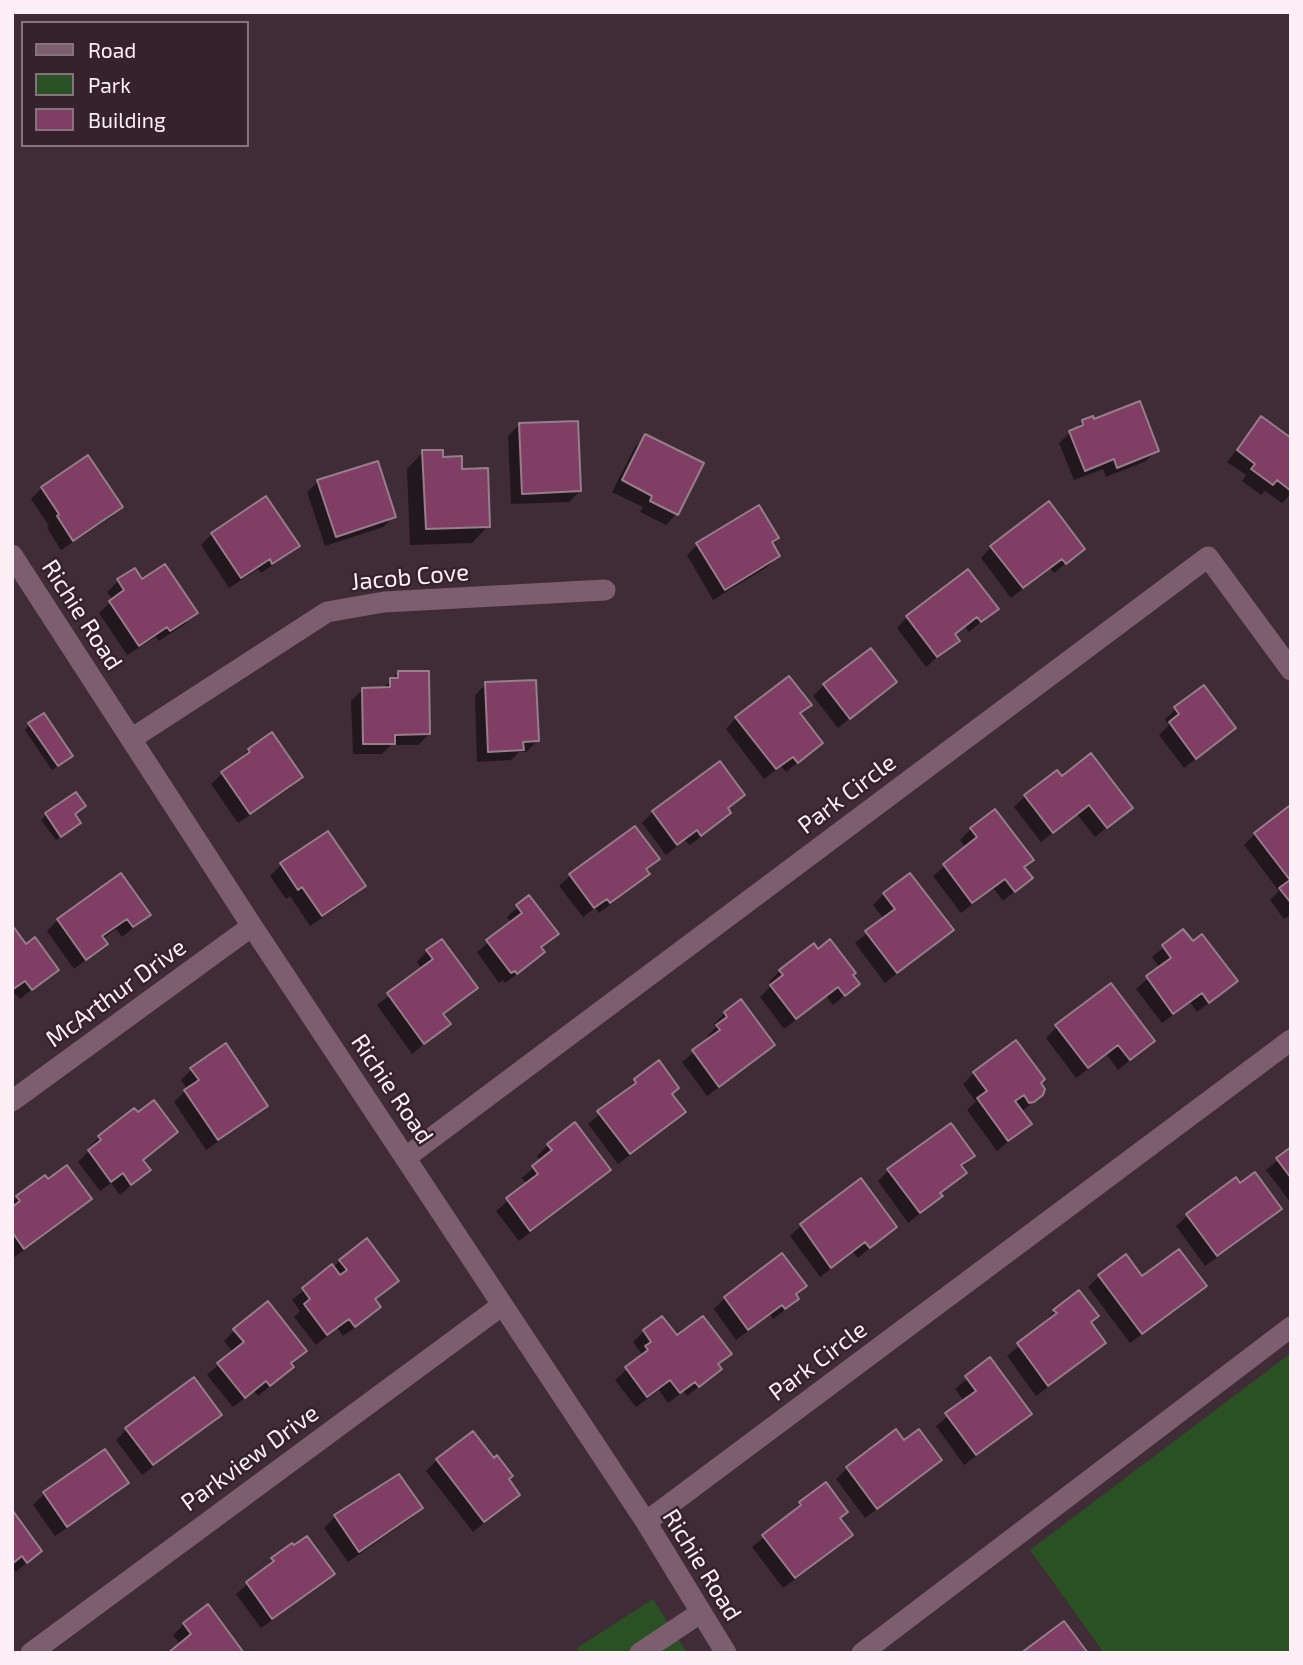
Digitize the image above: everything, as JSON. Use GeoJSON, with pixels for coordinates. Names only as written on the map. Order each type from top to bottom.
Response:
{"type":"FeatureCollection","features":[{"type":"Feature","properties":{"kind":"street","name":"Richie Road"},"geometry":{"type":"LineString","coordinates":[[12,555],[501,1306],[646,1522],[726,1653]]}},
{"type":"Feature","properties":{"kind":"street","name":"Park Circle"},"geometry":{"type":"LineString","coordinates":[[405,1158],[1208,557],[1291,670]]}},
{"type":"Feature","properties":{"kind":"street","name":"Jacob Cove"},"geometry":{"type":"LineString","coordinates":[[131,739],[327,612],[384,602],[605,590]]}},
{"type":"Feature","properties":{"kind":"street","name":"McArthur Drive"},"geometry":{"type":"LineString","coordinates":[[12,1101],[252,926]]}},
{"type":"Feature","properties":{"kind":"street","name":"Park Circle"},"geometry":{"type":"LineString","coordinates":[[646,1522],[1291,1041]]}},
{"type":"Feature","properties":{"kind":"street","name":"Parkview Drive"},"geometry":{"type":"LineString","coordinates":[[31,1653],[501,1306]]}},
{"type":"Feature","properties":{"kind":"street"},"geometry":{"type":"LineString","coordinates":[[862,1653],[1291,1327]]}},
{"type":"Feature","properties":{"kind":"street"},"geometry":{"type":"LineString","coordinates":[[640,1653],[699,1612]]}},
{"type":"Feature","properties":{"kind":"green space"},"geometry":{"type":"Polygon","coordinates":[[[1291,1353],[1291,1653],[1104,1653],[1030,1550],[1291,1353]]]}},
{"type":"Feature","properties":{"kind":"green space"},"geometry":{"type":"Polygon","coordinates":[[[653,1599],[687,1653],[580,1653],[577,1648],[653,1599]]]}},
{"type":"Feature","properties":{"kind":"building"},"geometry":{"type":"Polygon","coordinates":[[[1140,401],[1159,451],[1117,468],[1114,459],[1085,471],[1069,431],[1083,425],[1082,420],[1093,416],[1094,419],[1140,401]]]}},
{"type":"Feature","properties":{"kind":"building"},"geometry":{"type":"Polygon","coordinates":[[[1261,416],[1291,438],[1291,491],[1277,480],[1273,485],[1251,469],[1255,464],[1237,450],[1261,416]]]}},
{"type":"Feature","properties":{"kind":"building"},"geometry":{"type":"Polygon","coordinates":[[[578,421],[581,491],[522,494],[519,423],[578,421]]]}},
{"type":"Feature","properties":{"kind":"building"},"geometry":{"type":"Polygon","coordinates":[[[645,434],[704,463],[678,515],[650,501],[652,496],[622,480],[645,434]]]}},
{"type":"Feature","properties":{"kind":"building"},"geometry":{"type":"Polygon","coordinates":[[[422,450],[443,450],[443,457],[462,456],[462,469],[488,468],[490,527],[426,529],[422,450]]]}},
{"type":"Feature","properties":{"kind":"building"},"geometry":{"type":"Polygon","coordinates":[[[88,455],[123,507],[73,541],[41,487],[88,455]]]}},
{"type":"Feature","properties":{"kind":"building"},"geometry":{"type":"Polygon","coordinates":[[[378,461],[396,517],[336,537],[317,480],[378,461]]]}},
{"type":"Feature","properties":{"kind":"building"},"geometry":{"type":"Polygon","coordinates":[[[266,496],[300,546],[272,564],[270,559],[241,578],[211,533],[266,496]]]}},
{"type":"Feature","properties":{"kind":"building"},"geometry":{"type":"Polygon","coordinates":[[[1049,501],[1085,549],[1066,564],[1062,559],[1023,588],[990,546],[1049,501]]]}},
{"type":"Feature","properties":{"kind":"building"},"geometry":{"type":"Polygon","coordinates":[[[759,505],[779,538],[772,542],[780,556],[725,590],[696,543],[759,505]]]}},
{"type":"Feature","properties":{"kind":"building"},"geometry":{"type":"Polygon","coordinates":[[[165,564],[198,613],[170,631],[167,627],[139,646],[109,601],[124,590],[117,579],[135,568],[142,579],[165,564]]]}},
{"type":"Feature","properties":{"kind":"building"},"geometry":{"type":"Polygon","coordinates":[[[968,569],[999,609],[981,622],[977,617],[955,634],[960,641],[937,657],[906,616],[968,569]]]}},
{"type":"Feature","properties":{"kind":"building"},"geometry":{"type":"Polygon","coordinates":[[[871,648],[897,682],[850,719],[823,684],[871,648]]]}},
{"type":"Feature","properties":{"kind":"building"},"geometry":{"type":"Polygon","coordinates":[[[398,671],[429,671],[430,734],[395,735],[395,744],[363,744],[362,688],[390,687],[390,678],[398,678],[398,671]]]}},
{"type":"Feature","properties":{"kind":"building"},"geometry":{"type":"Polygon","coordinates":[[[789,676],[812,705],[800,713],[823,743],[798,763],[793,757],[776,769],[735,717],[789,676]]]}},
{"type":"Feature","properties":{"kind":"building"},"geometry":{"type":"Polygon","coordinates":[[[536,680],[539,741],[523,742],[524,750],[488,752],[485,682],[536,680]]]}},
{"type":"Feature","properties":{"kind":"building"},"geometry":{"type":"Polygon","coordinates":[[[1204,685],[1236,728],[1196,759],[1169,722],[1179,714],[1174,707],[1204,685]]]}},
{"type":"Feature","properties":{"kind":"building"},"geometry":{"type":"Polygon","coordinates":[[[44,713],[73,756],[58,766],[28,723],[44,713]]]}},
{"type":"Feature","properties":{"kind":"building"},"geometry":{"type":"Polygon","coordinates":[[[272,732],[303,777],[250,814],[221,772],[250,752],[248,749],[272,732]]]}},
{"type":"Feature","properties":{"kind":"building"},"geometry":{"type":"Polygon","coordinates":[[[1091,753],[1133,808],[1107,828],[1089,805],[1053,833],[1024,795],[1057,770],[1062,776],[1091,753]]]}},
{"type":"Feature","properties":{"kind":"building"},"geometry":{"type":"Polygon","coordinates":[[[720,761],[745,795],[728,808],[731,813],[701,836],[697,830],[677,845],[652,811],[720,761]]]}},
{"type":"Feature","properties":{"kind":"building"},"geometry":{"type":"Polygon","coordinates":[[[76,792],[86,806],[75,814],[81,823],[61,837],[45,813],[76,792]]]}},
{"type":"Feature","properties":{"kind":"building"},"geometry":{"type":"Polygon","coordinates":[[[1289,806],[1291,903],[1279,888],[1290,880],[1254,833],[1289,806]]]}},
{"type":"Feature","properties":{"kind":"building"},"geometry":{"type":"Polygon","coordinates":[[[995,809],[1034,860],[1024,867],[1033,878],[1015,892],[1005,879],[972,903],[943,864],[977,837],[970,828],[995,809]]]}},
{"type":"Feature","properties":{"kind":"building"},"geometry":{"type":"Polygon","coordinates":[[[635,826],[660,859],[646,869],[650,874],[610,903],[607,899],[594,908],[569,874],[635,826]]]}},
{"type":"Feature","properties":{"kind":"building"},"geometry":{"type":"Polygon","coordinates":[[[328,831],[366,886],[322,916],[302,887],[298,890],[280,863],[328,831]]]}},
{"type":"Feature","properties":{"kind":"building"},"geometry":{"type":"Polygon","coordinates":[[[121,873],[151,915],[133,927],[127,919],[102,936],[108,944],[86,960],[57,919],[121,873]]]}},
{"type":"Feature","properties":{"kind":"building"},"geometry":{"type":"Polygon","coordinates":[[[910,873],[954,930],[897,973],[865,931],[895,909],[883,893],[910,873]]]}},
{"type":"Feature","properties":{"kind":"building"},"geometry":{"type":"Polygon","coordinates":[[[529,895],[559,934],[541,947],[545,952],[517,974],[515,971],[511,973],[486,940],[522,913],[516,905],[529,895]]]}},
{"type":"Feature","properties":{"kind":"building"},"geometry":{"type":"Polygon","coordinates":[[[12,925],[26,944],[35,937],[59,970],[32,990],[25,981],[12,990],[12,925]]]}},
{"type":"Feature","properties":{"kind":"building"},"geometry":{"type":"Polygon","coordinates":[[[1183,929],[1193,941],[1202,934],[1238,981],[1209,1003],[1202,993],[1173,1014],[1146,976],[1171,958],[1162,945],[1183,929]]]}},
{"type":"Feature","properties":{"kind":"building"},"geometry":{"type":"Polygon","coordinates":[[[442,939],[478,988],[443,1014],[451,1024],[424,1044],[387,993],[433,959],[426,950],[442,939]]]}},
{"type":"Feature","properties":{"kind":"building"},"geometry":{"type":"Polygon","coordinates":[[[830,939],[856,973],[853,975],[860,984],[845,996],[838,987],[796,1019],[770,985],[783,975],[779,970],[814,943],[818,949],[830,939]]]}},
{"type":"Feature","properties":{"kind":"building"},"geometry":{"type":"Polygon","coordinates":[[[1111,983],[1155,1041],[1130,1060],[1118,1045],[1088,1068],[1055,1025],[1111,983]]]}},
{"type":"Feature","properties":{"kind":"building"},"geometry":{"type":"Polygon","coordinates":[[[741,999],[775,1045],[719,1087],[692,1050],[720,1030],[716,1025],[727,1017],[724,1012],[741,999]]]}},
{"type":"Feature","properties":{"kind":"building"},"geometry":{"type":"Polygon","coordinates":[[[1016,1040],[1045,1079],[1041,1083],[1045,1089],[1043,1095],[1034,1102],[1029,1103],[1024,1095],[1015,1101],[1032,1124],[1008,1141],[977,1098],[987,1091],[973,1072],[1016,1040]]]}},
{"type":"Feature","properties":{"kind":"building"},"geometry":{"type":"Polygon","coordinates":[[[226,1043],[268,1106],[218,1140],[184,1090],[199,1080],[190,1068],[226,1043]]]}},
{"type":"Feature","properties":{"kind":"building"},"geometry":{"type":"Polygon","coordinates":[[[659,1060],[679,1088],[672,1094],[686,1112],[630,1154],[597,1111],[636,1083],[634,1079],[659,1060]]]}},
{"type":"Feature","properties":{"kind":"building"},"geometry":{"type":"Polygon","coordinates":[[[154,1100],[178,1132],[143,1160],[151,1170],[131,1185],[123,1173],[111,1182],[88,1150],[101,1140],[98,1136],[134,1108],[138,1112],[154,1100]]]}},
{"type":"Feature","properties":{"kind":"building"},"geometry":{"type":"Polygon","coordinates":[[[575,1122],[611,1170],[530,1231],[506,1198],[538,1174],[532,1166],[552,1150],[547,1144],[575,1122]]]}},
{"type":"Feature","properties":{"kind":"building"},"geometry":{"type":"Polygon","coordinates":[[[951,1123],[975,1156],[961,1165],[967,1173],[940,1193],[943,1196],[920,1213],[887,1169],[951,1123]]]}},
{"type":"Feature","properties":{"kind":"building"},"geometry":{"type":"Polygon","coordinates":[[[1291,1147],[1291,1178],[1276,1158],[1291,1147]]]}},
{"type":"Feature","properties":{"kind":"building"},"geometry":{"type":"Polygon","coordinates":[[[67,1165],[92,1199],[24,1249],[12,1232],[12,1207],[20,1201],[16,1196],[45,1175],[48,1179],[67,1165]]]}},
{"type":"Feature","properties":{"kind":"building"},"geometry":{"type":"Polygon","coordinates":[[[1255,1172],[1282,1209],[1217,1256],[1186,1214],[1236,1177],[1240,1183],[1255,1172]]]}},
{"type":"Feature","properties":{"kind":"building"},"geometry":{"type":"Polygon","coordinates":[[[861,1178],[897,1227],[870,1248],[865,1242],[831,1268],[800,1224],[861,1178]]]}},
{"type":"Feature","properties":{"kind":"building"},"geometry":{"type":"Polygon","coordinates":[[[367,1238],[399,1281],[375,1299],[381,1307],[355,1327],[349,1319],[327,1335],[304,1304],[310,1299],[302,1288],[332,1264],[340,1275],[347,1270],[339,1260],[367,1238]]]}},
{"type":"Feature","properties":{"kind":"building"},"geometry":{"type":"Polygon","coordinates":[[[1179,1249],[1207,1286],[1142,1334],[1098,1275],[1126,1254],[1142,1276],[1179,1249]]]}},
{"type":"Feature","properties":{"kind":"building"},"geometry":{"type":"Polygon","coordinates":[[[782,1253],[807,1286],[796,1294],[799,1299],[785,1309],[782,1305],[748,1330],[724,1297],[782,1253]]]}},
{"type":"Feature","properties":{"kind":"building"},"geometry":{"type":"Polygon","coordinates":[[[1079,1290],[1099,1316],[1091,1322],[1106,1343],[1048,1386],[1017,1343],[1057,1313],[1053,1310],[1079,1290]]]}},
{"type":"Feature","properties":{"kind":"building"},"geometry":{"type":"Polygon","coordinates":[[[268,1301],[307,1351],[291,1363],[294,1367],[270,1386],[266,1381],[245,1398],[217,1363],[244,1342],[233,1329],[268,1301]]]}},
{"type":"Feature","properties":{"kind":"building"},"geometry":{"type":"Polygon","coordinates":[[[662,1316],[677,1335],[703,1316],[732,1354],[718,1364],[722,1369],[699,1387],[695,1382],[680,1393],[670,1380],[647,1397],[625,1367],[648,1350],[645,1346],[651,1342],[643,1330],[662,1316]]]}},
{"type":"Feature","properties":{"kind":"building"},"geometry":{"type":"Polygon","coordinates":[[[990,1357],[1032,1414],[976,1455],[945,1413],[976,1391],[965,1376],[990,1357]]]}},
{"type":"Feature","properties":{"kind":"building"},"geometry":{"type":"Polygon","coordinates":[[[194,1377],[222,1415],[153,1465],[125,1428],[194,1377]]]}},
{"type":"Feature","properties":{"kind":"building"},"geometry":{"type":"Polygon","coordinates":[[[896,1429],[904,1440],[919,1429],[942,1460],[877,1509],[846,1467],[896,1429]]]}},
{"type":"Feature","properties":{"kind":"building"},"geometry":{"type":"Polygon","coordinates":[[[473,1431],[494,1458],[497,1455],[513,1476],[509,1479],[520,1495],[484,1522],[436,1459],[473,1431]]]}},
{"type":"Feature","properties":{"kind":"building"},"geometry":{"type":"Polygon","coordinates":[[[105,1449],[129,1483],[67,1527],[43,1492],[105,1449]]]}},
{"type":"Feature","properties":{"kind":"building"},"geometry":{"type":"Polygon","coordinates":[[[399,1474],[423,1508],[359,1552],[334,1515],[399,1474]]]}},
{"type":"Feature","properties":{"kind":"building"},"geometry":{"type":"Polygon","coordinates":[[[826,1482],[848,1512],[840,1518],[853,1535],[795,1578],[762,1535],[826,1482]]]}},
{"type":"Feature","properties":{"kind":"building"},"geometry":{"type":"Polygon","coordinates":[[[13,1511],[42,1551],[27,1563],[22,1556],[12,1564],[13,1511]]]}},
{"type":"Feature","properties":{"kind":"building"},"geometry":{"type":"Polygon","coordinates":[[[307,1536],[335,1574],[272,1619],[246,1582],[274,1561],[271,1558],[307,1536]]]}},
{"type":"Feature","properties":{"kind":"building"},"geometry":{"type":"Polygon","coordinates":[[[208,1604],[244,1653],[168,1653],[191,1634],[183,1623],[208,1604]]]}},
{"type":"Feature","properties":{"kind":"building"},"geometry":{"type":"Polygon","coordinates":[[[1064,1621],[1088,1653],[1021,1653],[1064,1621]]]}}]}
